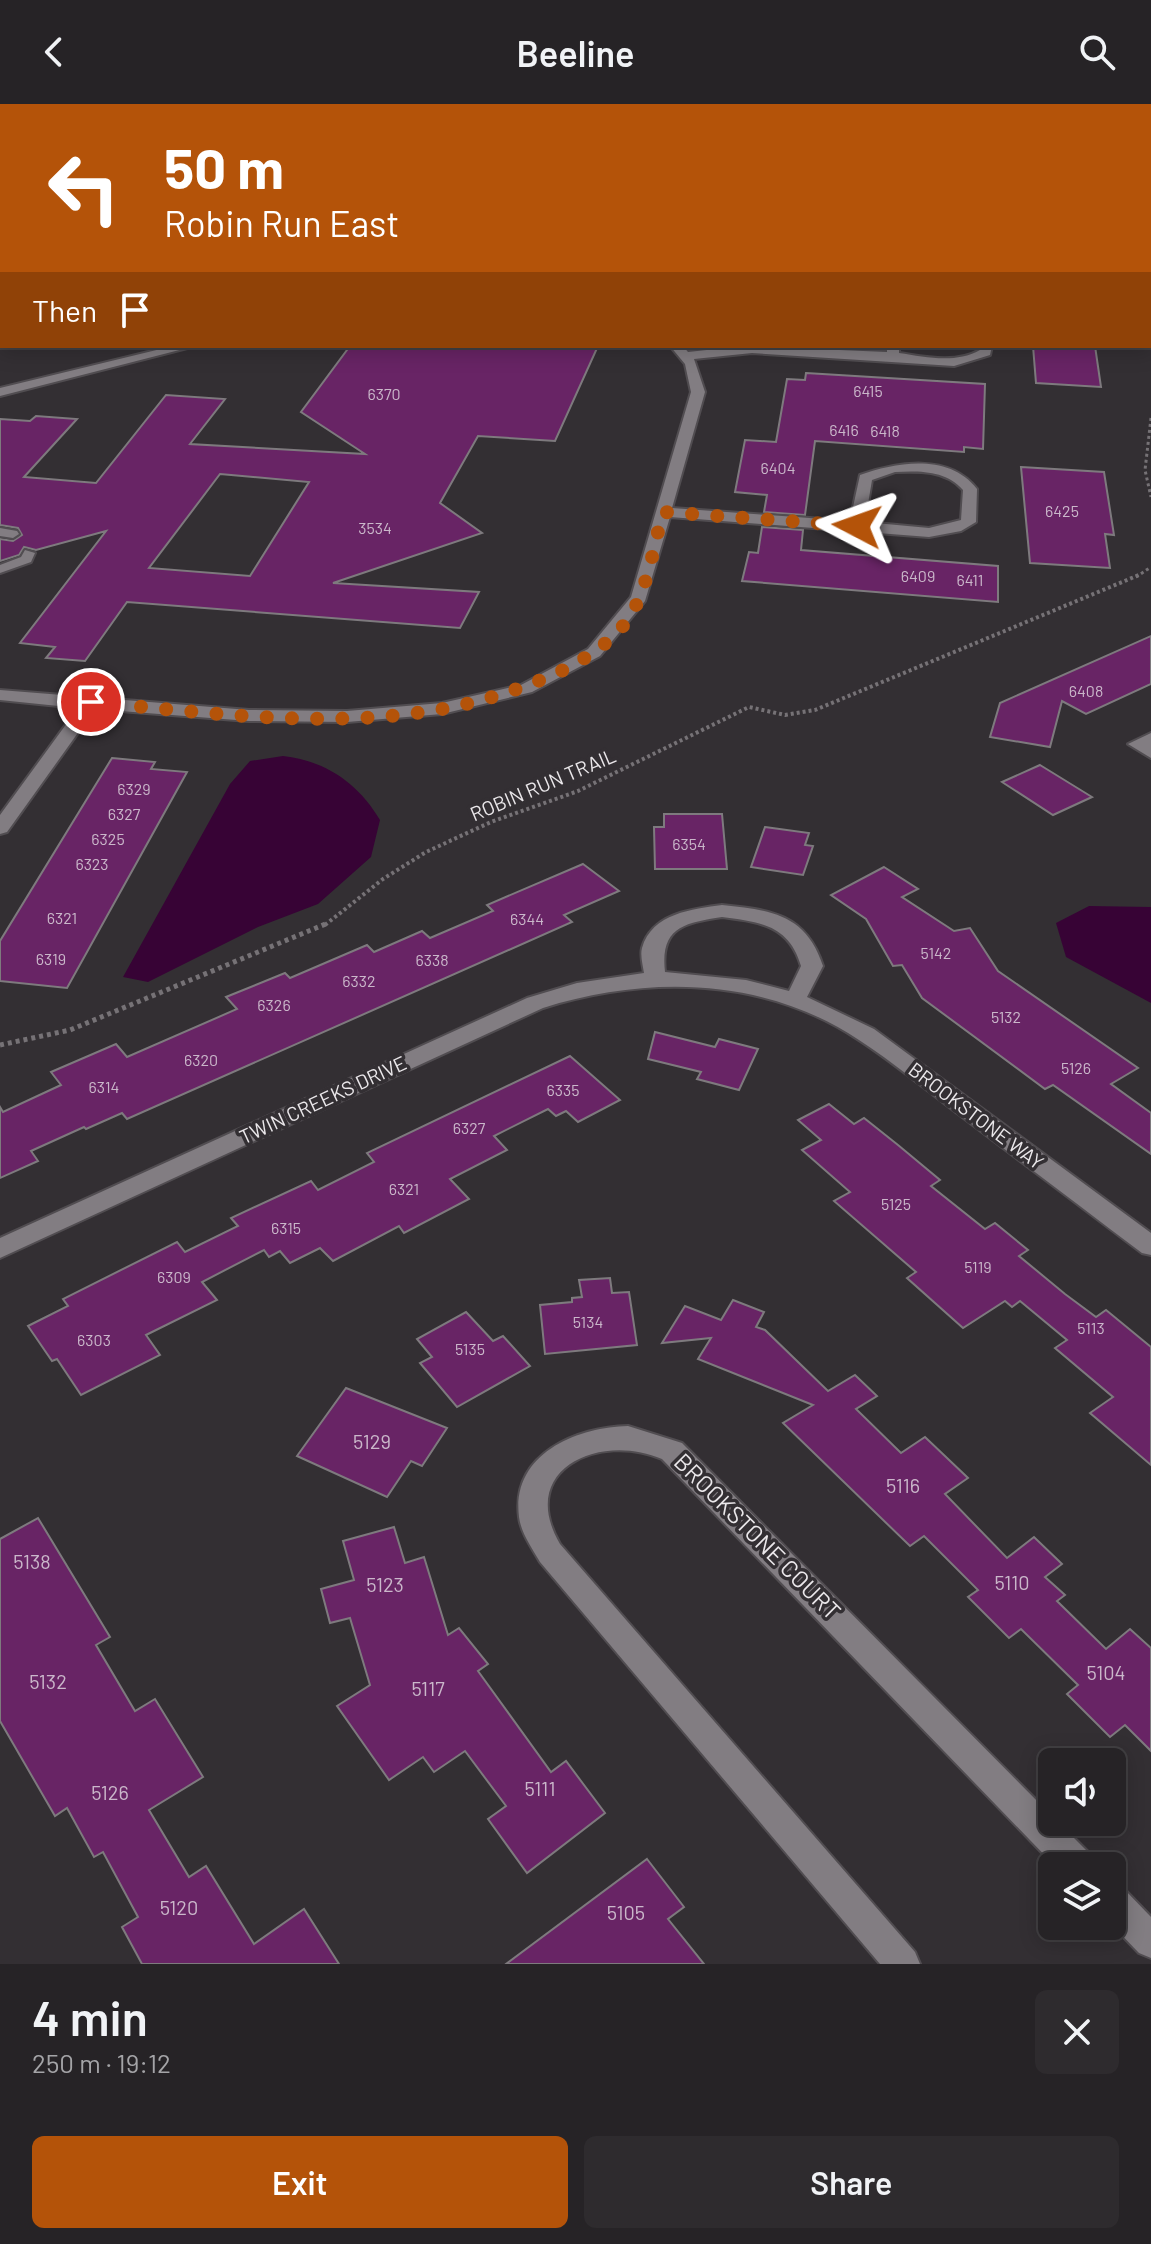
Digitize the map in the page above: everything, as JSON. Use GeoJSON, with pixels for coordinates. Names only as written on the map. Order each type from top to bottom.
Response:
{"type":"FeatureCollection","features":[{"type":"Feature","properties":{"kind":"street"},"geometry":{"type":"LineString","coordinates":[[0,392],[181,348]]}},
{"type":"Feature","properties":{"kind":"street"},"geometry":{"type":"LineString","coordinates":[[681,351],[893,351],[962,361],[982,355],[985,348]]}},
{"type":"Feature","properties":{"kind":"street"},"geometry":{"type":"LineString","coordinates":[[0,695],[337,720],[434,711],[509,692],[581,660],[622,627],[639,598],[698,392],[697,375],[681,351]]}},
{"type":"Feature","properties":{"kind":"street"},"geometry":{"type":"LineString","coordinates":[[663,512],[932,532],[958,527],[970,517],[969,486],[941,471],[903,468],[875,472],[865,478],[857,526]]}},
{"type":"Feature","properties":{"kind":"street"},"geometry":{"type":"LineString","coordinates":[[0,828],[91,702]]}},
{"type":"Feature","properties":{"kind":"street"},"geometry":{"type":"LineString","coordinates":[[1151,738],[1137,744],[1151,753]]}},
{"type":"Feature","properties":{"kind":"street"},"geometry":{"type":"LineString","coordinates":[[655,978],[649,961],[650,952],[666,927],[703,912],[730,911],[769,919],[802,940],[812,965],[795,999]]}},
{"type":"Feature","properties":{"kind":"street","name":"TWIN CREEKS DRIVE"},"geometry":{"type":"LineString","coordinates":[[0,1249],[535,1003],[585,987],[655,978],[727,982]]}},
{"type":"Feature","properties":{"kind":"street","name":"BROOKSTONE WAY"},"geometry":{"type":"LineString","coordinates":[[727,982],[795,999],[866,1034],[1151,1246]]}},
{"type":"Feature","properties":{"kind":"street","name":"BROOKSTONE COURT"},"geometry":{"type":"LineString","coordinates":[[903,1964],[550,1553],[533,1516],[535,1496],[539,1479],[567,1450],[588,1440],[633,1436],[653,1441],[672,1451],[1064,1852]]}},
{"type":"Feature","properties":{"kind":"street"},"geometry":{"type":"LineString","coordinates":[[1126,1915],[1151,1941]]}},
{"type":"Feature","properties":{"kind":"lane"},"geometry":{"type":"LineString","coordinates":[[0,569],[27,559],[29,553]]}},
{"type":"Feature","properties":{"kind":"path"},"geometry":{"type":"LineString","coordinates":[[1151,418],[1145,470],[1151,497]]}},
{"type":"Feature","properties":{"kind":"path","name":"ROBIN RUN TRAIL"},"geometry":{"type":"LineString","coordinates":[[0,1045],[70,1030],[325,925],[383,879],[426,852],[491,822],[578,791],[749,707],[785,715],[815,710],[1129,582],[1151,567]]}},
{"type":"Feature","properties":{"kind":"shaded area"},"geometry":{"type":"Polygon","coordinates":[[[283,756],[327,769],[362,795],[380,820],[371,857],[318,904],[258,927],[148,982],[123,977],[230,784],[250,761],[283,756]]]}},
{"type":"Feature","properties":{"kind":"shaded area"},"geometry":{"type":"Polygon","coordinates":[[[1089,906],[1151,907],[1151,1003],[1066,957],[1056,923],[1089,906]]]}},
{"type":"Feature","properties":{"kind":"building"},"geometry":{"type":"Polygon","coordinates":[[[349,348],[597,348],[555,441],[478,436],[440,503],[482,533],[333,583],[479,592],[460,628],[127,602],[85,661],[46,658],[55,647],[20,643],[106,531],[36,550],[24,547],[19,555],[0,561],[0,539],[13,541],[22,535],[18,528],[0,525],[0,419],[30,421],[36,416],[77,419],[24,477],[96,483],[166,395],[225,399],[190,444],[365,454],[301,412],[349,348]],[[220,474],[149,568],[250,576],[309,482],[220,474]]]}},
{"type":"Feature","properties":{"kind":"building"},"geometry":{"type":"Polygon","coordinates":[[[1033,348],[1095,348],[1101,387],[1036,383],[1033,348]]]}},
{"type":"Feature","properties":{"kind":"building"},"geometry":{"type":"Polygon","coordinates":[[[806,373],[985,384],[983,449],[964,447],[964,452],[815,441],[805,515],[764,512],[767,495],[735,492],[745,440],[776,442],[787,379],[805,380],[806,373]]]}},
{"type":"Feature","properties":{"kind":"building"},"geometry":{"type":"Polygon","coordinates":[[[1021,467],[1104,472],[1114,535],[1105,534],[1110,568],[1030,563],[1021,467]]]}},
{"type":"Feature","properties":{"kind":"building"},"geometry":{"type":"Polygon","coordinates":[[[762,527],[803,530],[801,550],[998,566],[998,602],[742,581],[749,552],[758,553],[762,527]]]}},
{"type":"Feature","properties":{"kind":"building"},"geometry":{"type":"Polygon","coordinates":[[[1151,636],[1151,684],[1086,714],[1062,701],[1050,747],[990,737],[1000,703],[1151,636]]]}},
{"type":"Feature","properties":{"kind":"building"},"geometry":{"type":"Polygon","coordinates":[[[112,758],[155,762],[151,769],[187,772],[67,988],[0,981],[0,941],[112,758]]]}},
{"type":"Feature","properties":{"kind":"building"},"geometry":{"type":"Polygon","coordinates":[[[1040,765],[1092,797],[1053,815],[1002,782],[1040,765]]]}},
{"type":"Feature","properties":{"kind":"building"},"geometry":{"type":"Polygon","coordinates":[[[664,814],[722,814],[727,869],[655,869],[654,827],[664,827],[664,814]]]}},
{"type":"Feature","properties":{"kind":"building"},"geometry":{"type":"Polygon","coordinates":[[[765,827],[809,833],[805,845],[813,846],[803,875],[751,867],[765,827]]]}},
{"type":"Feature","properties":{"kind":"building"},"geometry":{"type":"Polygon","coordinates":[[[583,864],[619,891],[564,915],[572,922],[127,1119],[122,1113],[86,1129],[84,1127],[31,1151],[38,1161],[0,1178],[0,1107],[3,1112],[61,1085],[51,1072],[116,1044],[127,1057],[237,1009],[226,997],[285,973],[290,978],[367,945],[374,952],[422,931],[430,938],[493,911],[487,905],[583,864]]]}},
{"type":"Feature","properties":{"kind":"building"},"geometry":{"type":"Polygon","coordinates":[[[884,867],[918,889],[902,897],[954,931],[970,928],[998,971],[1138,1068],[1111,1084],[1151,1113],[1151,1154],[1053,1085],[1045,1089],[922,998],[902,965],[893,966],[866,919],[831,895],[884,867]]]}},
{"type":"Feature","properties":{"kind":"building"},"geometry":{"type":"Polygon","coordinates":[[[655,1032],[715,1047],[719,1039],[758,1049],[739,1090],[697,1079],[701,1072],[648,1059],[655,1032]]]}},
{"type":"Feature","properties":{"kind":"building"},"geometry":{"type":"Polygon","coordinates":[[[570,1056],[620,1100],[578,1122],[566,1111],[556,1116],[548,1109],[494,1136],[507,1150],[450,1179],[469,1199],[404,1233],[399,1226],[333,1261],[320,1248],[290,1263],[280,1251],[269,1257],[264,1250],[202,1282],[217,1300],[146,1335],[160,1355],[81,1395],[57,1359],[52,1361],[28,1326],[68,1306],[63,1299],[177,1242],[185,1252],[238,1226],[231,1218],[311,1181],[318,1190],[374,1162],[367,1153],[570,1056]]]}},
{"type":"Feature","properties":{"kind":"building"},"geometry":{"type":"Polygon","coordinates":[[[829,1104],[854,1124],[864,1118],[940,1180],[931,1186],[985,1229],[995,1223],[1028,1250],[1019,1256],[1065,1294],[1096,1317],[1106,1310],[1151,1347],[1151,1465],[1090,1413],[1113,1397],[1055,1348],[1067,1340],[1020,1301],[1012,1307],[1005,1301],[963,1328],[907,1278],[916,1272],[834,1201],[850,1192],[802,1150],[821,1140],[798,1120],[829,1104]]]}},
{"type":"Feature","properties":{"kind":"building"},"geometry":{"type":"Polygon","coordinates":[[[610,1278],[612,1293],[629,1292],[637,1345],[545,1354],[540,1305],[572,1302],[572,1298],[582,1297],[579,1280],[610,1278]]]}},
{"type":"Feature","properties":{"kind":"building"},"geometry":{"type":"Polygon","coordinates":[[[733,1300],[764,1312],[756,1327],[765,1330],[828,1391],[855,1375],[877,1396],[856,1409],[901,1453],[925,1437],[968,1478],[945,1494],[1007,1558],[1034,1537],[1062,1564],[1045,1577],[1065,1595],[1057,1601],[1106,1649],[1130,1629],[1151,1648],[1151,1751],[1125,1725],[1110,1737],[1067,1694],[1078,1685],[1021,1629],[1009,1638],[968,1597],[978,1590],[924,1536],[910,1546],[783,1423],[813,1405],[698,1359],[711,1338],[662,1343],[685,1306],[721,1320],[733,1300]]]}},
{"type":"Feature","properties":{"kind":"building"},"geometry":{"type":"Polygon","coordinates":[[[466,1312],[493,1341],[503,1336],[530,1366],[457,1407],[420,1363],[432,1357],[417,1339],[466,1312]]]}},
{"type":"Feature","properties":{"kind":"building"},"geometry":{"type":"Polygon","coordinates":[[[346,1388],[447,1428],[422,1466],[411,1461],[387,1497],[297,1456],[346,1388]]]}},
{"type":"Feature","properties":{"kind":"building"},"geometry":{"type":"Polygon","coordinates":[[[38,1518],[110,1637],[96,1645],[135,1711],[155,1699],[203,1777],[149,1810],[189,1877],[206,1866],[254,1944],[304,1909],[339,1964],[142,1964],[122,1927],[138,1917],[103,1852],[94,1857],[67,1808],[55,1816],[0,1721],[0,1539],[38,1518]]]}},
{"type":"Feature","properties":{"kind":"building"},"geometry":{"type":"Polygon","coordinates":[[[394,1527],[405,1563],[424,1557],[448,1635],[459,1628],[488,1664],[478,1671],[551,1772],[566,1761],[605,1813],[527,1873],[488,1819],[506,1806],[465,1751],[434,1772],[423,1757],[389,1780],[337,1706],[370,1685],[350,1618],[330,1623],[321,1589],[354,1580],[343,1541],[394,1527]]]}},
{"type":"Feature","properties":{"kind":"building"},"geometry":{"type":"Polygon","coordinates":[[[647,1859],[684,1907],[668,1919],[704,1964],[506,1964],[647,1859]]]}},
{"type":"Feature","properties":{"kind":"route"},"geometry":{"type":"LineString","coordinates":[[91,702],[337,720],[392,717],[461,706],[509,692],[563,670],[589,655],[622,627],[639,598],[663,512],[857,526]]}}]}
